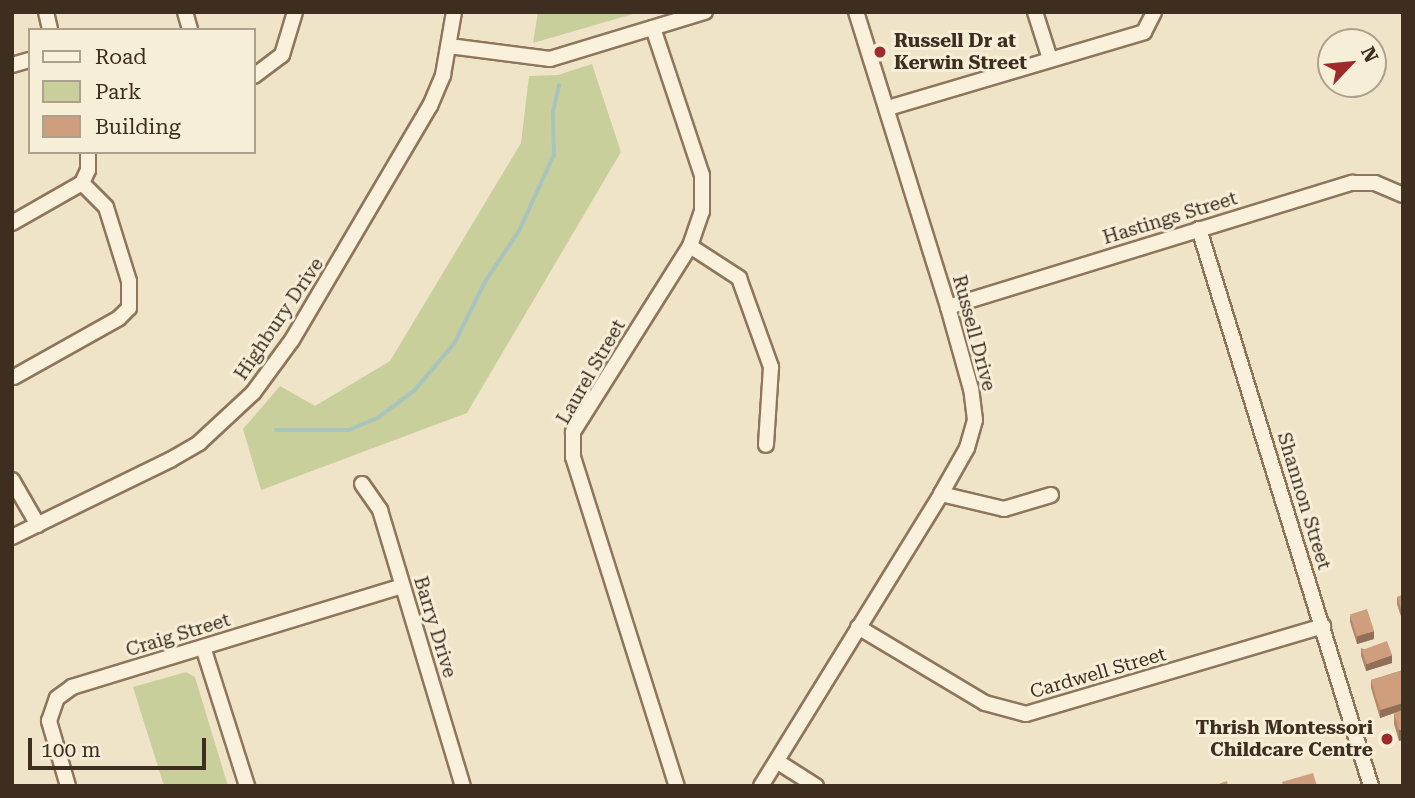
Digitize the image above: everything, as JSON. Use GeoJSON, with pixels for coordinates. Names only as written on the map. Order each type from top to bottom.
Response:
{"type":"FeatureCollection","features":[{"type":"Feature","properties":{"kind":"street"},"geometry":{"type":"LineString","coordinates":[[256,74],[282,55],[295,12]]}},
{"type":"Feature","properties":{"kind":"street","name":"Highbury Drive"},"geometry":{"type":"LineString","coordinates":[[12,537],[189,449],[253,393],[292,340],[395,172],[430,106],[449,46],[454,12]]}},
{"type":"Feature","properties":{"kind":"street"},"geometry":{"type":"LineString","coordinates":[[449,46],[550,60],[705,12]]}},
{"type":"Feature","properties":{"kind":"street","name":"Russell Drive"},"geometry":{"type":"LineString","coordinates":[[761,786],[941,494],[967,448],[975,421],[971,389],[948,307],[856,12]]}},
{"type":"Feature","properties":{"kind":"street"},"geometry":{"type":"LineString","coordinates":[[1035,12],[1050,59]]}},
{"type":"Feature","properties":{"kind":"street"},"geometry":{"type":"LineString","coordinates":[[888,108],[1144,32],[1154,12]]}},
{"type":"Feature","properties":{"kind":"street","name":"Laurel Street"},"geometry":{"type":"LineString","coordinates":[[653,28],[702,174],[702,211],[690,246],[573,432],[573,457],[677,786]]}},
{"type":"Feature","properties":{"kind":"street"},"geometry":{"type":"LineString","coordinates":[[12,223],[82,183],[88,170],[88,154]]}},
{"type":"Feature","properties":{"kind":"street"},"geometry":{"type":"LineString","coordinates":[[14,377],[120,318],[129,307],[129,281],[106,207],[82,183]]}},
{"type":"Feature","properties":{"kind":"street","name":"Hastings Street"},"geometry":{"type":"LineString","coordinates":[[948,307],[1352,183],[1375,183],[1403,195]]}},
{"type":"Feature","properties":{"kind":"street","name":"Shannon Street"},"geometry":{"type":"LineString","coordinates":[[1199,229],[1371,786]]}},
{"type":"Feature","properties":{"kind":"street"},"geometry":{"type":"LineString","coordinates":[[690,246],[739,278],[771,367],[766,445]]}},
{"type":"Feature","properties":{"kind":"street"},"geometry":{"type":"LineString","coordinates":[[12,480],[37,525]]}},
{"type":"Feature","properties":{"kind":"street","name":"Barry Drive"},"geometry":{"type":"LineString","coordinates":[[362,484],[380,510],[463,786]]}},
{"type":"Feature","properties":{"kind":"street"},"geometry":{"type":"LineString","coordinates":[[941,494],[1004,509],[1051,495]]}},
{"type":"Feature","properties":{"kind":"street","name":"Craig Street"},"geometry":{"type":"LineString","coordinates":[[68,786],[49,721],[57,698],[72,687],[402,586]]}},
{"type":"Feature","properties":{"kind":"street","name":"Cardwell Street"},"geometry":{"type":"LineString","coordinates":[[858,627],[985,703],[1026,714],[1323,626]]}},
{"type":"Feature","properties":{"kind":"street"},"geometry":{"type":"LineString","coordinates":[[203,647],[247,786]]}},
{"type":"Feature","properties":{"kind":"street"},"geometry":{"type":"LineString","coordinates":[[778,762],[816,786]]}},
{"type":"Feature","properties":{"kind":"green space"},"geometry":{"type":"Polygon","coordinates":[[[538,12],[640,12],[533,43],[538,12]]]}},
{"type":"Feature","properties":{"kind":"green space"},"geometry":{"type":"Polygon","coordinates":[[[592,64],[621,152],[467,413],[261,490],[243,429],[280,386],[315,406],[390,361],[521,143],[529,76],[558,75],[592,64]]]}},
{"type":"Feature","properties":{"kind":"green space"},"geometry":{"type":"Polygon","coordinates":[[[186,672],[195,677],[228,786],[164,786],[133,687],[186,672]]]}},
{"type":"Feature","properties":{"kind":"building"},"geometry":{"type":"Polygon","coordinates":[[[1403,595],[1403,615],[1397,597],[1403,595]]]}},
{"type":"Feature","properties":{"kind":"building"},"geometry":{"type":"Polygon","coordinates":[[[1367,609],[1374,631],[1357,636],[1350,615],[1367,609]]]}},
{"type":"Feature","properties":{"kind":"building"},"geometry":{"type":"Polygon","coordinates":[[[1387,641],[1392,655],[1367,664],[1362,650],[1387,641]]]}},
{"type":"Feature","properties":{"kind":"building"},"geometry":{"type":"Polygon","coordinates":[[[1403,670],[1403,703],[1380,710],[1371,680],[1403,670]]]}},
{"type":"Feature","properties":{"kind":"building"},"geometry":{"type":"Polygon","coordinates":[[[1403,710],[1403,729],[1399,730],[1394,713],[1403,710]]]}},
{"type":"Feature","properties":{"kind":"building"},"geometry":{"type":"Polygon","coordinates":[[[1313,773],[1317,786],[1283,786],[1282,782],[1313,773]]]}},
{"type":"Feature","properties":{"kind":"building"},"geometry":{"type":"Polygon","coordinates":[[[1227,781],[1228,786],[1213,786],[1227,781]]]}},
{"type":"Feature","properties":{"kind":"waterway"},"geometry":{"type":"LineString","coordinates":[[276,430],[349,430],[379,417],[414,391],[454,344],[485,282],[519,231],[554,155],[553,112],[559,86]]}},
{"type":"Feature","properties":{"kind":"place","name":"Russell Dr at Kerwin Street"},"geometry":{"type":"Point","coordinates":[880,52]}},
{"type":"Feature","properties":{"kind":"place","name":"Thrish Montessori Childcare Centre"},"geometry":{"type":"Point","coordinates":[1387,739]}}]}
